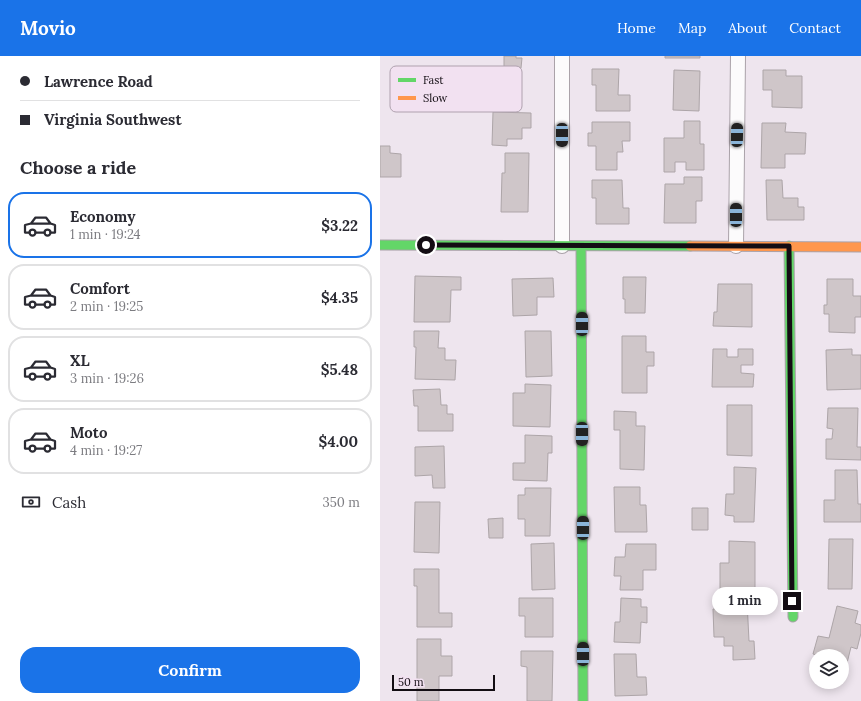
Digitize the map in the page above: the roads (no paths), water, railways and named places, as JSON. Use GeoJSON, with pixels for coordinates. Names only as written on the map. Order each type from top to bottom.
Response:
{"type":"FeatureCollection","features":[{"type":"Feature","properties":{"kind":"street"},"geometry":{"type":"LineString","coordinates":[[562,56],[562,246]]}},
{"type":"Feature","properties":{"kind":"street"},"geometry":{"type":"LineString","coordinates":[[736,246],[738,56]]}},
{"type":"Feature","properties":{"kind":"street"},"geometry":{"type":"LineString","coordinates":[[380,245],[861,247]]}},
{"type":"Feature","properties":{"kind":"street"},"geometry":{"type":"LineString","coordinates":[[582,246],[583,701]]}},
{"type":"Feature","properties":{"kind":"street"},"geometry":{"type":"LineString","coordinates":[[789,246],[793,617]]}}]}
